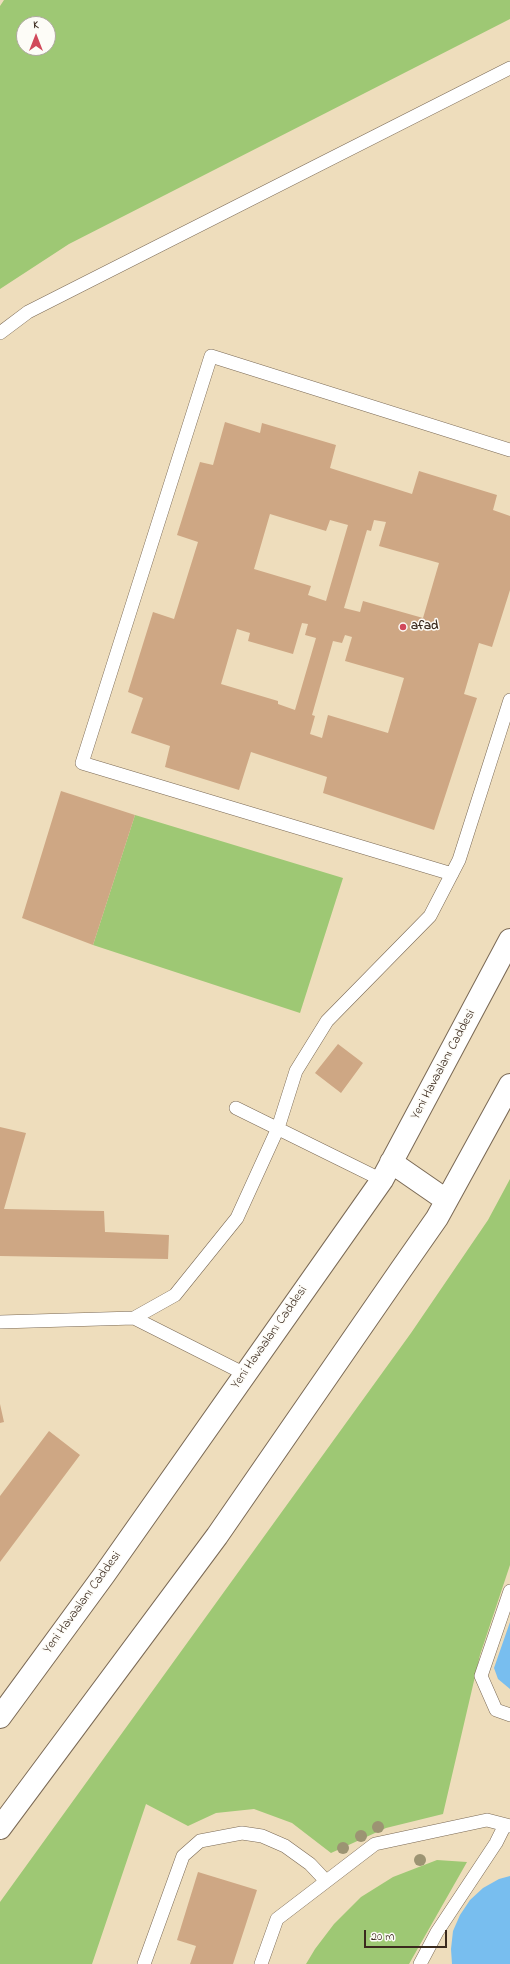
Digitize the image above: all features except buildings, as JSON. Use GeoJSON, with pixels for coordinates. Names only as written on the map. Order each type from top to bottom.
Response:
{"type":"FeatureCollection","features":[{"type":"Feature","properties":{"kind":"main road","name":"Yeni Havaalanı Caddesi"},"geometry":{"type":"LineString","coordinates":[[0,1717],[104,1574],[386,1171],[510,940]]}},
{"type":"Feature","properties":{"kind":"main road"},"geometry":{"type":"LineString","coordinates":[[0,1828],[217,1536],[432,1224],[510,1085]]}},
{"type":"Feature","properties":{"kind":"main road"},"geometry":{"type":"LineString","coordinates":[[386,1171],[446,1200]]}},
{"type":"Feature","properties":{"kind":"lane"},"geometry":{"type":"LineString","coordinates":[[0,333],[28,312],[510,68]]}},
{"type":"Feature","properties":{"kind":"lane"},"geometry":{"type":"LineString","coordinates":[[452,874],[82,763],[211,356],[510,450]]}},
{"type":"Feature","properties":{"kind":"lane"},"geometry":{"type":"LineString","coordinates":[[0,1322],[134,1318],[175,1295],[237,1218],[278,1128],[296,1071],[327,1021],[430,916],[459,860],[510,700]]}},
{"type":"Feature","properties":{"kind":"lane"},"geometry":{"type":"LineString","coordinates":[[236,1108],[278,1128],[386,1171]]}},
{"type":"Feature","properties":{"kind":"lane"},"geometry":{"type":"LineString","coordinates":[[134,1318],[245,1374]]}},
{"type":"Feature","properties":{"kind":"lane"},"geometry":{"type":"LineString","coordinates":[[510,1591],[481,1676],[496,1710],[510,1715]]}},
{"type":"Feature","properties":{"kind":"lane"},"geometry":{"type":"LineString","coordinates":[[261,1964],[276,1920],[375,1844],[487,1820],[507,1825],[436,1932],[420,1964]]}},
{"type":"Feature","properties":{"kind":"lane"},"geometry":{"type":"LineString","coordinates":[[144,1964],[183,1856],[200,1841],[242,1833],[262,1836],[285,1846],[310,1864],[326,1881]]}},
{"type":"Feature","properties":{"kind":"green space"},"geometry":{"type":"Polygon","coordinates":[[[4,0],[510,0],[510,19],[69,244],[0,289],[0,6],[4,0]]]}},
{"type":"Feature","properties":{"kind":"green space"},"geometry":{"type":"Polygon","coordinates":[[[135,815],[343,878],[300,1013],[93,945],[135,815]]]}},
{"type":"Feature","properties":{"kind":"green space"},"geometry":{"type":"Polygon","coordinates":[[[510,1179],[510,1565],[480,1655],[443,1814],[386,1828],[331,1853],[292,1823],[254,1809],[216,1813],[188,1826],[146,1804],[92,1964],[0,1964],[0,1902],[411,1333],[488,1220],[510,1179]]]}},
{"type":"Feature","properties":{"kind":"green space"},"geometry":{"type":"Polygon","coordinates":[[[437,1860],[467,1862],[409,1964],[306,1964],[315,1949],[334,1924],[361,1897],[393,1877],[437,1860]]]}},
{"type":"Feature","properties":{"kind":"water"},"geometry":{"type":"Polygon","coordinates":[[[510,1622],[510,1689],[498,1679],[494,1668],[510,1622]]]}},
{"type":"Feature","properties":{"kind":"water"},"geometry":{"type":"Polygon","coordinates":[[[510,1876],[510,1964],[452,1964],[451,1949],[453,1931],[460,1915],[470,1900],[483,1888],[499,1879],[510,1876]]]}},
{"type":"Feature","properties":{"kind":"place","name":"afad"},"geometry":{"type":"Point","coordinates":[403,627]}}]}
